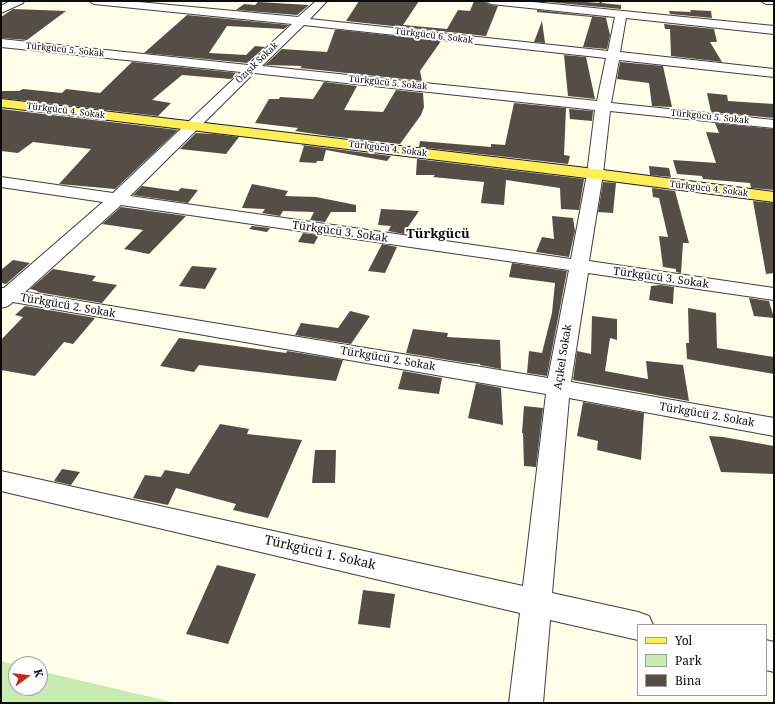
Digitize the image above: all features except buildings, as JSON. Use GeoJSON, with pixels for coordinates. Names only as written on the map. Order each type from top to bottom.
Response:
{"type":"FeatureCollection","features":[{"type":"Feature","properties":{"kind":"main road","name":"Türkgücü 4. Sokak"},"geometry":{"type":"LineString","coordinates":[[1,103],[595,174],[774,197]]}},
{"type":"Feature","properties":{"kind":"street"},"geometry":{"type":"LineString","coordinates":[[1,10],[19,1]]}},
{"type":"Feature","properties":{"kind":"street","name":"Türkgücü 6. Sokak"},"geometry":{"type":"LineString","coordinates":[[94,1],[774,73]]}},
{"type":"Feature","properties":{"kind":"street","name":"Özışık Sokak"},"geometry":{"type":"LineString","coordinates":[[3,297],[117,199],[322,1]]}},
{"type":"Feature","properties":{"kind":"street"},"geometry":{"type":"LineString","coordinates":[[491,1],[774,30]]}},
{"type":"Feature","properties":{"kind":"street"},"geometry":{"type":"LineString","coordinates":[[766,1],[774,1]]}},
{"type":"Feature","properties":{"kind":"street","name":"Açıkel Sokak"},"geometry":{"type":"LineString","coordinates":[[526,703],[558,388],[595,174],[603,106],[621,15]]}},
{"type":"Feature","properties":{"kind":"street","name":"Türkgücü 5. Sokak"},"geometry":{"type":"LineString","coordinates":[[1,43],[774,124]]}},
{"type":"Feature","properties":{"kind":"street","name":"Türkgücü 3. Sokak"},"geometry":{"type":"LineString","coordinates":[[1,182],[774,294]]}},
{"type":"Feature","properties":{"kind":"street","name":"Türkgücü 2. Sokak"},"geometry":{"type":"LineString","coordinates":[[3,297],[558,388],[774,427]]}},
{"type":"Feature","properties":{"kind":"street","name":"Türkgücü 1. Sokak"},"geometry":{"type":"LineString","coordinates":[[1,481],[637,626]]}},
{"type":"Feature","properties":{"kind":"green space"},"geometry":{"type":"Polygon","coordinates":[[[1,661],[8,663],[8,696],[48,696],[48,673],[176,703],[1,703],[1,661]]]}},
{"type":"Feature","properties":{"kind":"district","name":"Türkgücü"},"geometry":{"type":"Point","coordinates":[438,234]}}]}
